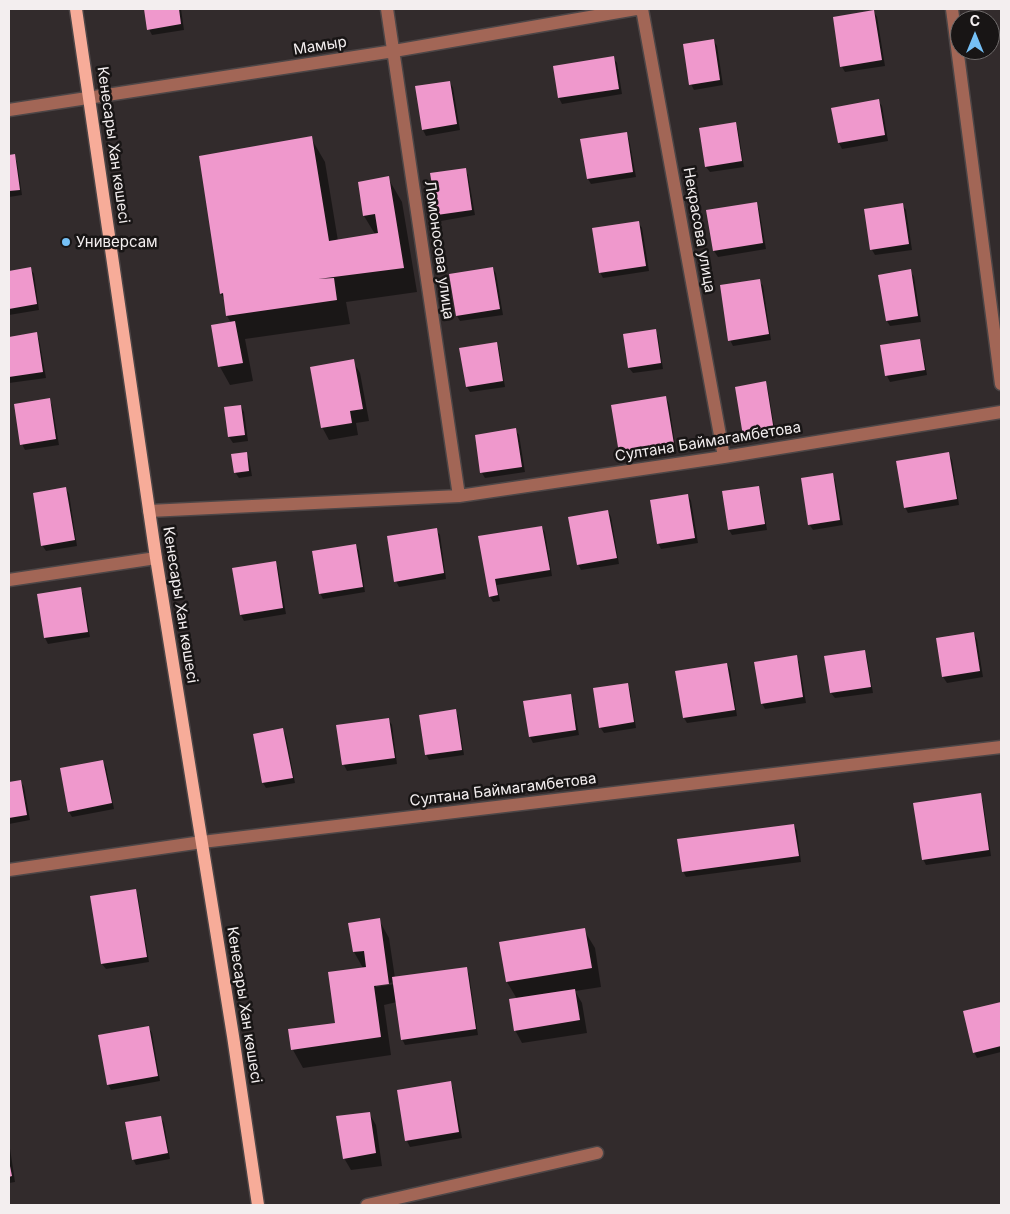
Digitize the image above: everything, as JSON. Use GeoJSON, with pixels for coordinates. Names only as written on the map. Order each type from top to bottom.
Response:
{"type":"FeatureCollection","features":[{"type":"Feature","properties":{"kind":"main road","name":"Кенесары Хан көшесі"},"geometry":{"type":"LineString","coordinates":[[76,9],[156,558],[233,1036],[258,1205]]}},
{"type":"Feature","properties":{"kind":"street","name":"Ломоносова улица"},"geometry":{"type":"LineString","coordinates":[[387,9],[459,496]]}},
{"type":"Feature","properties":{"kind":"street","name":"Мамыр"},"geometry":{"type":"LineString","coordinates":[[9,110],[394,51],[636,9]]}},
{"type":"Feature","properties":{"kind":"street","name":"Некрасова улица"},"geometry":{"type":"LineString","coordinates":[[642,9],[724,457]]}},
{"type":"Feature","properties":{"kind":"street"},"geometry":{"type":"LineString","coordinates":[[952,9],[1001,384]]}},
{"type":"Feature","properties":{"kind":"street","name":"Султана Баймагамбетова"},"geometry":{"type":"LineString","coordinates":[[150,511],[459,496],[724,457],[1001,412]]}},
{"type":"Feature","properties":{"kind":"street"},"geometry":{"type":"LineString","coordinates":[[9,580],[156,558]]}},
{"type":"Feature","properties":{"kind":"street","name":"Султана Баймагамбетова"},"geometry":{"type":"LineString","coordinates":[[9,870],[202,842],[1001,747]]}},
{"type":"Feature","properties":{"kind":"street"},"geometry":{"type":"LineString","coordinates":[[367,1205],[597,1154]]}},
{"type":"Feature","properties":{"kind":"building"},"geometry":{"type":"Polygon","coordinates":[[[144,9],[179,9],[181,24],[147,30],[144,9]]]}},
{"type":"Feature","properties":{"kind":"building"},"geometry":{"type":"Polygon","coordinates":[[[874,10],[882,60],[840,67],[833,17],[874,10]]]}},
{"type":"Feature","properties":{"kind":"building"},"geometry":{"type":"Polygon","coordinates":[[[714,39],[720,80],[689,85],[683,44],[714,39]]]}},
{"type":"Feature","properties":{"kind":"building"},"geometry":{"type":"Polygon","coordinates":[[[614,56],[619,89],[558,98],[553,66],[614,56]]]}},
{"type":"Feature","properties":{"kind":"building"},"geometry":{"type":"Polygon","coordinates":[[[450,81],[457,124],[422,130],[415,86],[450,81]]]}},
{"type":"Feature","properties":{"kind":"building"},"geometry":{"type":"Polygon","coordinates":[[[879,99],[885,135],[838,143],[831,108],[879,99]]]}},
{"type":"Feature","properties":{"kind":"building"},"geometry":{"type":"Polygon","coordinates":[[[736,122],[742,161],[705,167],[699,128],[736,122]]]}},
{"type":"Feature","properties":{"kind":"building"},"geometry":{"type":"Polygon","coordinates":[[[627,132],[633,172],[587,179],[580,139],[627,132]]]}},
{"type":"Feature","properties":{"kind":"building"},"geometry":{"type":"Polygon","coordinates":[[[312,136],[329,241],[378,233],[375,214],[363,216],[358,182],[389,176],[404,268],[318,279],[334,278],[337,300],[226,316],[223,293],[220,294],[199,156],[312,136]]]}},
{"type":"Feature","properties":{"kind":"building"},"geometry":{"type":"Polygon","coordinates":[[[15,154],[20,190],[9,191],[9,155],[15,154]]]}},
{"type":"Feature","properties":{"kind":"building"},"geometry":{"type":"Polygon","coordinates":[[[466,168],[472,210],[437,215],[430,173],[466,168]]]}},
{"type":"Feature","properties":{"kind":"building"},"geometry":{"type":"Polygon","coordinates":[[[757,202],[763,243],[713,251],[706,210],[757,202]]]}},
{"type":"Feature","properties":{"kind":"building"},"geometry":{"type":"Polygon","coordinates":[[[903,203],[909,244],[870,250],[864,209],[903,203]]]}},
{"type":"Feature","properties":{"kind":"building"},"geometry":{"type":"Polygon","coordinates":[[[639,221],[646,266],[599,273],[592,228],[639,221]]]}},
{"type":"Feature","properties":{"kind":"building"},"geometry":{"type":"Polygon","coordinates":[[[31,267],[37,304],[9,309],[9,271],[31,267]]]}},
{"type":"Feature","properties":{"kind":"building"},"geometry":{"type":"Polygon","coordinates":[[[493,267],[500,309],[456,316],[449,274],[493,267]]]}},
{"type":"Feature","properties":{"kind":"building"},"geometry":{"type":"Polygon","coordinates":[[[911,269],[918,316],[886,321],[878,275],[911,269]]]}},
{"type":"Feature","properties":{"kind":"building"},"geometry":{"type":"Polygon","coordinates":[[[760,279],[769,334],[728,341],[720,285],[760,279]]]}},
{"type":"Feature","properties":{"kind":"building"},"geometry":{"type":"Polygon","coordinates":[[[235,321],[243,363],[218,367],[211,325],[235,321]]]}},
{"type":"Feature","properties":{"kind":"building"},"geometry":{"type":"Polygon","coordinates":[[[656,329],[661,363],[628,368],[623,334],[656,329]]]}},
{"type":"Feature","properties":{"kind":"building"},"geometry":{"type":"Polygon","coordinates":[[[37,332],[43,372],[9,377],[9,337],[37,332]]]}},
{"type":"Feature","properties":{"kind":"building"},"geometry":{"type":"Polygon","coordinates":[[[920,339],[925,370],[885,376],[880,345],[920,339]]]}},
{"type":"Feature","properties":{"kind":"building"},"geometry":{"type":"Polygon","coordinates":[[[497,342],[503,381],[466,387],[459,348],[497,342]]]}},
{"type":"Feature","properties":{"kind":"building"},"geometry":{"type":"Polygon","coordinates":[[[354,359],[363,409],[350,411],[352,423],[321,428],[310,367],[354,359]]]}},
{"type":"Feature","properties":{"kind":"building"},"geometry":{"type":"Polygon","coordinates":[[[766,381],[774,431],[743,436],[735,387],[766,381]]]}},
{"type":"Feature","properties":{"kind":"building"},"geometry":{"type":"Polygon","coordinates":[[[666,396],[674,444],[619,453],[611,405],[666,396]]]}},
{"type":"Feature","properties":{"kind":"building"},"geometry":{"type":"Polygon","coordinates":[[[50,398],[56,439],[20,445],[14,404],[50,398]]]}},
{"type":"Feature","properties":{"kind":"building"},"geometry":{"type":"Polygon","coordinates":[[[241,405],[245,435],[228,437],[224,407],[241,405]]]}},
{"type":"Feature","properties":{"kind":"building"},"geometry":{"type":"Polygon","coordinates":[[[516,428],[522,467],[480,473],[475,435],[516,428]]]}},
{"type":"Feature","properties":{"kind":"building"},"geometry":{"type":"Polygon","coordinates":[[[247,452],[249,471],[234,473],[231,454],[247,452]]]}},
{"type":"Feature","properties":{"kind":"building"},"geometry":{"type":"Polygon","coordinates":[[[949,452],[957,499],[904,508],[896,461],[949,452]]]}},
{"type":"Feature","properties":{"kind":"building"},"geometry":{"type":"Polygon","coordinates":[[[833,473],[840,520],[808,525],[801,478],[833,473]]]}},
{"type":"Feature","properties":{"kind":"building"},"geometry":{"type":"Polygon","coordinates":[[[759,486],[765,524],[728,530],[722,491],[759,486]]]}},
{"type":"Feature","properties":{"kind":"building"},"geometry":{"type":"Polygon","coordinates":[[[66,487],[75,540],[41,546],[33,493],[66,487]]]}},
{"type":"Feature","properties":{"kind":"building"},"geometry":{"type":"Polygon","coordinates":[[[688,494],[695,538],[657,544],[650,500],[688,494]]]}},
{"type":"Feature","properties":{"kind":"building"},"geometry":{"type":"Polygon","coordinates":[[[608,510],[617,558],[577,565],[568,517],[608,510]]]}},
{"type":"Feature","properties":{"kind":"building"},"geometry":{"type":"Polygon","coordinates":[[[542,526],[550,570],[495,579],[498,595],[489,597],[478,536],[542,526]]]}},
{"type":"Feature","properties":{"kind":"building"},"geometry":{"type":"Polygon","coordinates":[[[437,528],[444,573],[394,582],[387,536],[437,528]]]}},
{"type":"Feature","properties":{"kind":"building"},"geometry":{"type":"Polygon","coordinates":[[[356,544],[363,587],[319,594],[312,551],[356,544]]]}},
{"type":"Feature","properties":{"kind":"building"},"geometry":{"type":"Polygon","coordinates":[[[276,561],[283,608],[240,615],[232,568],[276,561]]]}},
{"type":"Feature","properties":{"kind":"building"},"geometry":{"type":"Polygon","coordinates":[[[81,587],[88,632],[44,638],[37,594],[81,587]]]}},
{"type":"Feature","properties":{"kind":"building"},"geometry":{"type":"Polygon","coordinates":[[[974,632],[980,671],[942,677],[936,638],[974,632]]]}},
{"type":"Feature","properties":{"kind":"building"},"geometry":{"type":"Polygon","coordinates":[[[865,650],[871,687],[830,693],[824,656],[865,650]]]}},
{"type":"Feature","properties":{"kind":"building"},"geometry":{"type":"Polygon","coordinates":[[[797,655],[803,697],[761,704],[754,662],[797,655]]]}},
{"type":"Feature","properties":{"kind":"building"},"geometry":{"type":"Polygon","coordinates":[[[727,663],[735,710],[683,718],[675,671],[727,663]]]}},
{"type":"Feature","properties":{"kind":"building"},"geometry":{"type":"Polygon","coordinates":[[[628,683],[634,722],[599,728],[593,688],[628,683]]]}},
{"type":"Feature","properties":{"kind":"building"},"geometry":{"type":"Polygon","coordinates":[[[571,694],[576,730],[529,737],[523,701],[571,694]]]}},
{"type":"Feature","properties":{"kind":"building"},"geometry":{"type":"Polygon","coordinates":[[[456,709],[462,750],[425,755],[419,715],[456,709]]]}},
{"type":"Feature","properties":{"kind":"building"},"geometry":{"type":"Polygon","coordinates":[[[389,718],[395,758],[342,765],[336,725],[389,718]]]}},
{"type":"Feature","properties":{"kind":"building"},"geometry":{"type":"Polygon","coordinates":[[[283,728],[293,778],[262,783],[253,734],[283,728]]]}},
{"type":"Feature","properties":{"kind":"building"},"geometry":{"type":"Polygon","coordinates":[[[103,760],[112,803],[68,812],[60,768],[103,760]]]}},
{"type":"Feature","properties":{"kind":"building"},"geometry":{"type":"Polygon","coordinates":[[[21,780],[27,815],[9,818],[9,782],[21,780]]]}},
{"type":"Feature","properties":{"kind":"building"},"geometry":{"type":"Polygon","coordinates":[[[981,793],[989,850],[922,860],[913,803],[981,793]]]}},
{"type":"Feature","properties":{"kind":"building"},"geometry":{"type":"Polygon","coordinates":[[[794,824],[799,856],[682,872],[677,839],[794,824]]]}},
{"type":"Feature","properties":{"kind":"building"},"geometry":{"type":"Polygon","coordinates":[[[136,889],[147,957],[101,964],[90,896],[136,889]]]}},
{"type":"Feature","properties":{"kind":"building"},"geometry":{"type":"Polygon","coordinates":[[[380,918],[389,984],[374,986],[381,1037],[291,1050],[288,1029],[335,1023],[328,972],[366,967],[364,951],[353,952],[348,923],[380,918]]]}},
{"type":"Feature","properties":{"kind":"building"},"geometry":{"type":"Polygon","coordinates":[[[585,928],[592,968],[506,982],[499,942],[585,928]]]}},
{"type":"Feature","properties":{"kind":"building"},"geometry":{"type":"Polygon","coordinates":[[[467,967],[476,1029],[401,1040],[392,977],[467,967]]]}},
{"type":"Feature","properties":{"kind":"building"},"geometry":{"type":"Polygon","coordinates":[[[575,989],[580,1020],[514,1031],[509,999],[575,989]]]}},
{"type":"Feature","properties":{"kind":"building"},"geometry":{"type":"Polygon","coordinates":[[[1001,1002],[1001,1046],[973,1053],[963,1011],[1001,1002]]]}},
{"type":"Feature","properties":{"kind":"building"},"geometry":{"type":"Polygon","coordinates":[[[149,1026],[158,1076],[107,1085],[98,1035],[149,1026]]]}},
{"type":"Feature","properties":{"kind":"building"},"geometry":{"type":"Polygon","coordinates":[[[451,1081],[459,1132],[405,1141],[397,1090],[451,1081]]]}},
{"type":"Feature","properties":{"kind":"building"},"geometry":{"type":"Polygon","coordinates":[[[370,1112],[376,1153],[343,1159],[336,1116],[370,1112]]]}},
{"type":"Feature","properties":{"kind":"building"},"geometry":{"type":"Polygon","coordinates":[[[161,1116],[168,1153],[132,1160],[125,1122],[161,1116]]]}},
{"type":"Feature","properties":{"kind":"building"},"geometry":{"type":"Polygon","coordinates":[[[9,1161],[12,1176],[9,1177],[9,1161]]]}},
{"type":"Feature","properties":{"kind":"place","name":"Универсам"},"geometry":{"type":"Point","coordinates":[66,242]}}]}
